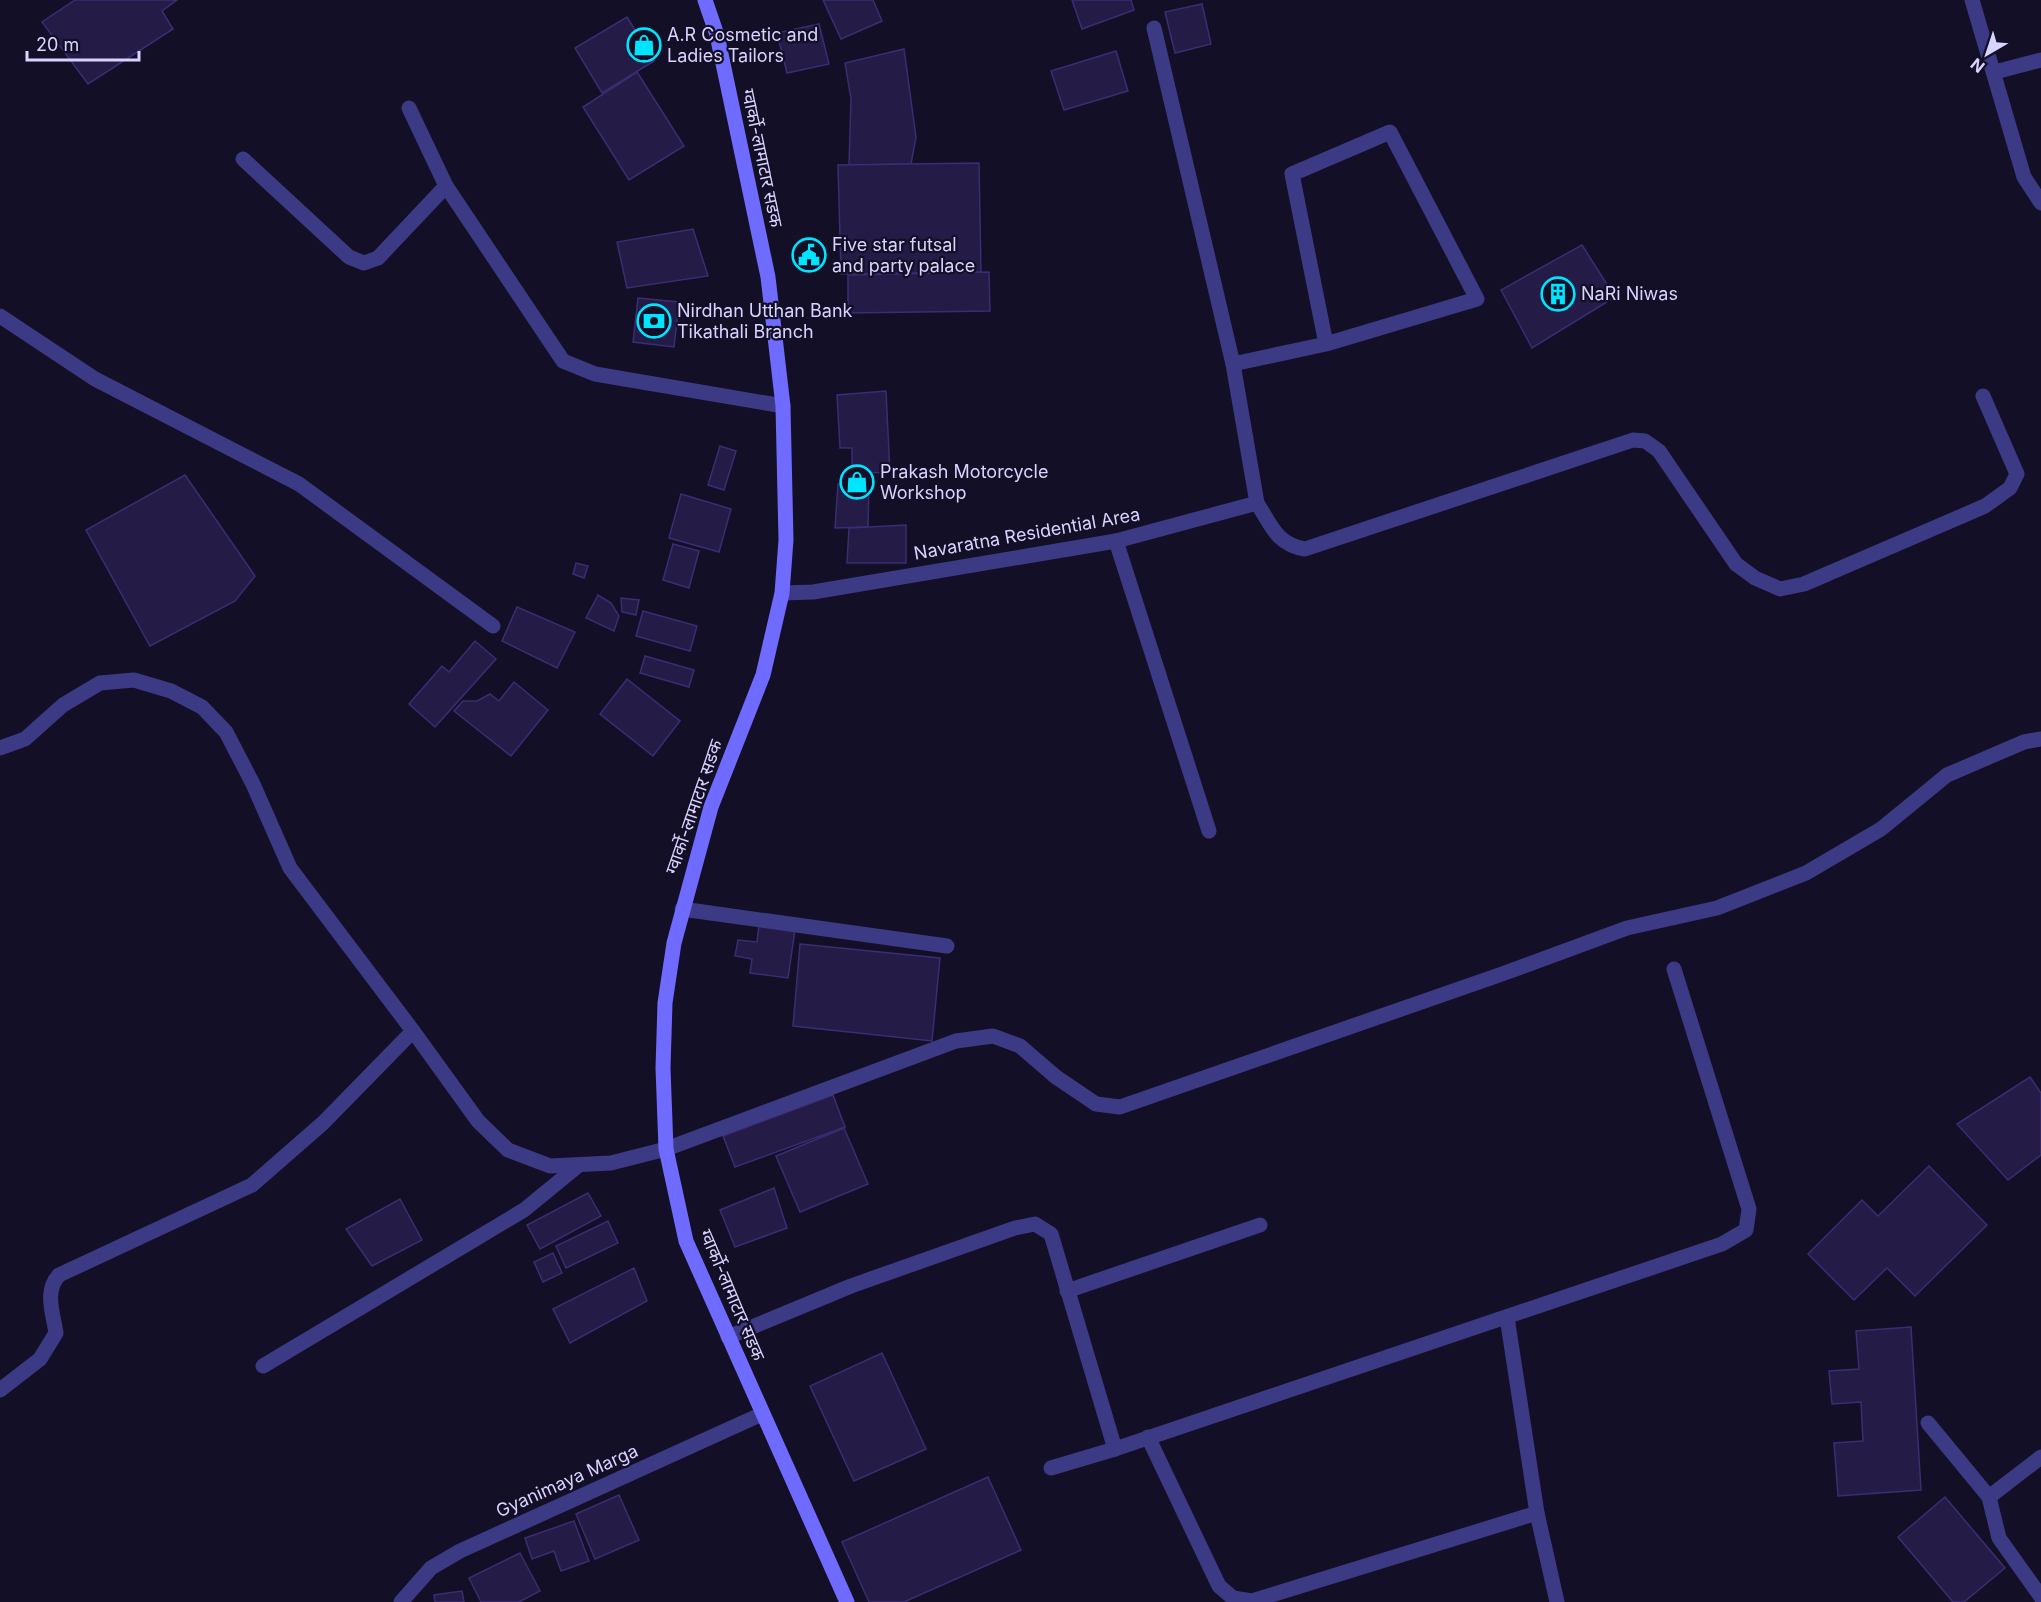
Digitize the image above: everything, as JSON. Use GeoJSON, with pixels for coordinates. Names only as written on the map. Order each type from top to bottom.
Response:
{"type":"FeatureCollection","features":[{"type":"Feature","properties":{"kind":"main road","name":"ग्वार्को-लामाटार सडक"},"geometry":{"type":"LineString","coordinates":[[705,0],[717,35],[768,277],[783,406],[786,540],[782,593],[763,675],[711,807],[682,909],[665,1003],[663,1068],[666,1149],[686,1241],[847,1602]]}},
{"type":"Feature","properties":{"kind":"street"},"geometry":{"type":"LineString","coordinates":[[1972,0],[2024,177],[2041,203]]}},
{"type":"Feature","properties":{"kind":"street"},"geometry":{"type":"LineString","coordinates":[[1154,28],[1233,364],[1257,502],[1277,535],[1288,546],[1305,549],[1632,440],[1645,441],[1659,451],[1736,564],[1755,578],[1780,589],[1804,584],[1985,506],[2010,488],[2017,474],[1983,396]]}},
{"type":"Feature","properties":{"kind":"street"},"geometry":{"type":"LineString","coordinates":[[1995,72],[2041,60]]}},
{"type":"Feature","properties":{"kind":"street"},"geometry":{"type":"LineString","coordinates":[[409,108],[446,186],[563,361],[595,374],[783,406]]}},
{"type":"Feature","properties":{"kind":"street"},"geometry":{"type":"LineString","coordinates":[[1233,364],[1326,344],[1477,299],[1390,132],[1292,174],[1326,344]]}},
{"type":"Feature","properties":{"kind":"street"},"geometry":{"type":"LineString","coordinates":[[243,159],[349,257],[364,263],[378,258],[446,186]]}},
{"type":"Feature","properties":{"kind":"street"},"geometry":{"type":"LineString","coordinates":[[0,316],[95,379],[299,484],[493,626]]}},
{"type":"Feature","properties":{"kind":"street","name":"Navaratna Residential Area"},"geometry":{"type":"LineString","coordinates":[[782,593],[813,592],[1116,541],[1257,502]]}},
{"type":"Feature","properties":{"kind":"street"},"geometry":{"type":"LineString","coordinates":[[1116,541],[1209,831]]}},
{"type":"Feature","properties":{"kind":"street"},"geometry":{"type":"LineString","coordinates":[[0,748],[25,739],[63,705],[100,683],[134,680],[171,692],[202,707],[226,732],[253,784],[290,868],[478,1121],[508,1150],[550,1166],[611,1163],[666,1149],[956,1041],[993,1036],[1020,1046],[1056,1077],[1096,1104],[1120,1107],[1627,928],[1717,908],[1797,877],[1881,829],[1947,775],[2024,742],[2041,740]]}},
{"type":"Feature","properties":{"kind":"street"},"geometry":{"type":"LineString","coordinates":[[682,909],[947,946]]}},
{"type":"Feature","properties":{"kind":"street"},"geometry":{"type":"LineString","coordinates":[[1051,1468],[1115,1449],[1722,1244],[1746,1230],[1749,1209],[1674,969]]}},
{"type":"Feature","properties":{"kind":"street"},"geometry":{"type":"LineString","coordinates":[[0,1390],[40,1359],[56,1333],[50,1298],[52,1283],[59,1275],[252,1185],[323,1123],[413,1031]]}},
{"type":"Feature","properties":{"kind":"street"},"geometry":{"type":"LineString","coordinates":[[263,1366],[524,1210],[579,1165]]}},
{"type":"Feature","properties":{"kind":"street"},"geometry":{"type":"LineString","coordinates":[[728,1337],[852,1286],[1035,1224],[1051,1234],[1115,1449]]}},
{"type":"Feature","properties":{"kind":"street"},"geometry":{"type":"LineString","coordinates":[[1067,1291],[1260,1226]]}},
{"type":"Feature","properties":{"kind":"street"},"geometry":{"type":"LineString","coordinates":[[1507,1317],[1537,1513],[1557,1602]]}},
{"type":"Feature","properties":{"kind":"street","name":"Gyanimaya Marga"},"geometry":{"type":"LineString","coordinates":[[401,1602],[431,1568],[460,1551],[762,1414]]}},
{"type":"Feature","properties":{"kind":"street"},"geometry":{"type":"LineString","coordinates":[[1928,1424],[1989,1497],[1999,1538],[2041,1597]]}},
{"type":"Feature","properties":{"kind":"street"},"geometry":{"type":"LineString","coordinates":[[1148,1437],[1219,1586],[1233,1598],[1252,1601],[1537,1513]]}},
{"type":"Feature","properties":{"kind":"street"},"geometry":{"type":"LineString","coordinates":[[1989,1497],[2041,1457]]}},
{"type":"Feature","properties":{"kind":"building"},"geometry":{"type":"Polygon","coordinates":[[[75,0],[177,0],[162,11],[173,29],[88,84],[42,22],[75,0]]]}},
{"type":"Feature","properties":{"kind":"building"},"geometry":{"type":"Polygon","coordinates":[[[823,0],[873,0],[882,21],[841,39],[823,0]]]}},
{"type":"Feature","properties":{"kind":"building"},"geometry":{"type":"Polygon","coordinates":[[[1072,0],[1131,0],[1134,10],[1082,29],[1072,0]]]}},
{"type":"Feature","properties":{"kind":"building"},"geometry":{"type":"Polygon","coordinates":[[[1202,4],[1211,44],[1175,53],[1165,12],[1202,4]]]}},
{"type":"Feature","properties":{"kind":"building"},"geometry":{"type":"Polygon","coordinates":[[[627,17],[654,61],[602,93],[575,48],[627,17]]]}},
{"type":"Feature","properties":{"kind":"building"},"geometry":{"type":"Polygon","coordinates":[[[819,24],[829,64],[787,73],[777,33],[819,24]]]}},
{"type":"Feature","properties":{"kind":"building"},"geometry":{"type":"Polygon","coordinates":[[[904,49],[916,137],[911,164],[849,165],[851,99],[845,63],[904,49]]]}},
{"type":"Feature","properties":{"kind":"building"},"geometry":{"type":"Polygon","coordinates":[[[1116,51],[1128,91],[1064,110],[1051,71],[1116,51]]]}},
{"type":"Feature","properties":{"kind":"building"},"geometry":{"type":"Polygon","coordinates":[[[637,72],[684,146],[629,180],[583,107],[637,72]]]}},
{"type":"Feature","properties":{"kind":"building"},"geometry":{"type":"Polygon","coordinates":[[[979,163],[981,272],[841,274],[838,165],[979,163]]]}},
{"type":"Feature","properties":{"kind":"building"},"geometry":{"type":"Polygon","coordinates":[[[693,229],[708,276],[627,288],[617,242],[693,229]]]}},
{"type":"Feature","properties":{"kind":"building","name":"NaRi Niwas"},"geometry":{"type":"Polygon","coordinates":[[[1582,245],[1615,297],[1532,348],[1501,290],[1582,245]]]}},
{"type":"Feature","properties":{"kind":"building"},"geometry":{"type":"Polygon","coordinates":[[[989,272],[990,311],[848,313],[848,275],[989,272]]]}},
{"type":"Feature","properties":{"kind":"building"},"geometry":{"type":"Polygon","coordinates":[[[638,298],[679,302],[674,347],[633,342],[638,298]]]}},
{"type":"Feature","properties":{"kind":"building"},"geometry":{"type":"Polygon","coordinates":[[[886,391],[890,473],[852,472],[852,448],[840,448],[837,395],[886,391]]]}},
{"type":"Feature","properties":{"kind":"building"},"geometry":{"type":"Polygon","coordinates":[[[720,446],[736,451],[724,490],[708,485],[720,446]]]}},
{"type":"Feature","properties":{"kind":"building"},"geometry":{"type":"Polygon","coordinates":[[[185,475],[255,576],[235,601],[150,646],[86,530],[185,475]]]}},
{"type":"Feature","properties":{"kind":"building"},"geometry":{"type":"Polygon","coordinates":[[[838,484],[869,485],[868,527],[835,528],[838,484]]]}},
{"type":"Feature","properties":{"kind":"building"},"geometry":{"type":"Polygon","coordinates":[[[681,494],[731,509],[719,552],[669,538],[681,494]]]}},
{"type":"Feature","properties":{"kind":"building"},"geometry":{"type":"Polygon","coordinates":[[[906,525],[906,563],[847,563],[849,528],[906,525]]]}},
{"type":"Feature","properties":{"kind":"building"},"geometry":{"type":"Polygon","coordinates":[[[673,544],[699,551],[689,588],[663,580],[673,544]]]}},
{"type":"Feature","properties":{"kind":"building"},"geometry":{"type":"Polygon","coordinates":[[[576,563],[588,566],[584,578],[573,574],[576,563]]]}},
{"type":"Feature","properties":{"kind":"building"},"geometry":{"type":"Polygon","coordinates":[[[598,595],[611,603],[619,616],[614,631],[586,618],[598,595]]]}},
{"type":"Feature","properties":{"kind":"building"},"geometry":{"type":"Polygon","coordinates":[[[621,598],[639,600],[636,615],[622,612],[621,598]]]}},
{"type":"Feature","properties":{"kind":"building"},"geometry":{"type":"Polygon","coordinates":[[[517,607],[575,632],[557,668],[502,641],[517,607]]]}},
{"type":"Feature","properties":{"kind":"building"},"geometry":{"type":"Polygon","coordinates":[[[643,611],[697,626],[690,651],[636,636],[643,611]]]}},
{"type":"Feature","properties":{"kind":"building"},"geometry":{"type":"Polygon","coordinates":[[[475,641],[496,659],[435,727],[409,704],[442,666],[449,672],[475,641]]]}},
{"type":"Feature","properties":{"kind":"building"},"geometry":{"type":"Polygon","coordinates":[[[645,656],[694,670],[689,687],[640,673],[645,656]]]}},
{"type":"Feature","properties":{"kind":"building"},"geometry":{"type":"Polygon","coordinates":[[[627,679],[680,721],[653,756],[600,714],[627,679]]]}},
{"type":"Feature","properties":{"kind":"building"},"geometry":{"type":"Polygon","coordinates":[[[514,682],[548,710],[511,756],[454,711],[463,701],[477,701],[490,694],[499,701],[514,682]]]}},
{"type":"Feature","properties":{"kind":"building"},"geometry":{"type":"Polygon","coordinates":[[[759,925],[795,930],[788,978],[750,973],[752,959],[735,956],[738,940],[757,942],[759,925]]]}},
{"type":"Feature","properties":{"kind":"building"},"geometry":{"type":"Polygon","coordinates":[[[800,944],[940,958],[932,1041],[793,1026],[800,944]]]}},
{"type":"Feature","properties":{"kind":"building"},"geometry":{"type":"Polygon","coordinates":[[[2030,1077],[2041,1093],[2041,1155],[2008,1180],[1957,1124],[2030,1077]]]}},
{"type":"Feature","properties":{"kind":"building"},"geometry":{"type":"Polygon","coordinates":[[[833,1095],[845,1127],[735,1167],[723,1136],[833,1095]]]}},
{"type":"Feature","properties":{"kind":"building"},"geometry":{"type":"Polygon","coordinates":[[[844,1128],[868,1184],[800,1212],[776,1156],[844,1128]]]}},
{"type":"Feature","properties":{"kind":"building"},"geometry":{"type":"Polygon","coordinates":[[[1929,1166],[1987,1225],[1915,1296],[1887,1268],[1854,1300],[1808,1254],[1862,1200],[1878,1216],[1929,1166]]]}},
{"type":"Feature","properties":{"kind":"building"},"geometry":{"type":"Polygon","coordinates":[[[774,1188],[787,1228],[735,1247],[720,1210],[774,1188]]]}},
{"type":"Feature","properties":{"kind":"building"},"geometry":{"type":"Polygon","coordinates":[[[588,1193],[601,1216],[540,1249],[527,1225],[588,1193]]]}},
{"type":"Feature","properties":{"kind":"building"},"geometry":{"type":"Polygon","coordinates":[[[400,1199],[422,1240],[372,1266],[346,1229],[400,1199]]]}},
{"type":"Feature","properties":{"kind":"building"},"geometry":{"type":"Polygon","coordinates":[[[608,1221],[618,1243],[566,1268],[556,1246],[608,1221]]]}},
{"type":"Feature","properties":{"kind":"building"},"geometry":{"type":"Polygon","coordinates":[[[553,1253],[562,1273],[543,1282],[534,1262],[553,1253]]]}},
{"type":"Feature","properties":{"kind":"building"},"geometry":{"type":"Polygon","coordinates":[[[634,1268],[647,1301],[570,1343],[553,1309],[634,1268]]]}},
{"type":"Feature","properties":{"kind":"building"},"geometry":{"type":"Polygon","coordinates":[[[1911,1327],[1921,1490],[1838,1496],[1834,1443],[1863,1441],[1861,1402],[1832,1404],[1829,1371],[1859,1369],[1856,1331],[1911,1327]]]}},
{"type":"Feature","properties":{"kind":"building"},"geometry":{"type":"Polygon","coordinates":[[[882,1353],[926,1449],[854,1481],[810,1386],[882,1353]]]}},
{"type":"Feature","properties":{"kind":"building"},"geometry":{"type":"Polygon","coordinates":[[[988,1477],[1021,1550],[904,1602],[869,1602],[842,1542],[988,1477]]]}},
{"type":"Feature","properties":{"kind":"building"},"geometry":{"type":"Polygon","coordinates":[[[619,1495],[639,1540],[595,1559],[576,1514],[619,1495]]]}},
{"type":"Feature","properties":{"kind":"building"},"geometry":{"type":"Polygon","coordinates":[[[1945,1497],[2005,1568],[1964,1602],[1953,1602],[1898,1537],[1945,1497]]]}},
{"type":"Feature","properties":{"kind":"building"},"geometry":{"type":"Polygon","coordinates":[[[574,1521],[589,1561],[561,1571],[554,1551],[532,1559],[525,1538],[574,1521]]]}},
{"type":"Feature","properties":{"kind":"building"},"geometry":{"type":"Polygon","coordinates":[[[520,1553],[540,1591],[519,1602],[481,1602],[469,1578],[520,1553]]]}},
{"type":"Feature","properties":{"kind":"building"},"geometry":{"type":"Polygon","coordinates":[[[462,1591],[464,1602],[435,1602],[434,1595],[462,1591]]]}},
{"type":"Feature","properties":{"kind":"place","name":"A.R Cosmetic and Ladies Tailors"},"geometry":{"type":"Point","coordinates":[644,45]}},
{"type":"Feature","properties":{"kind":"place","name":"Five star futsal and party palace"},"geometry":{"type":"Point","coordinates":[809,255]}},
{"type":"Feature","properties":{"kind":"place","name":"NaRi Niwas"},"geometry":{"type":"Point","coordinates":[1558,294]}},
{"type":"Feature","properties":{"kind":"place","name":"Nirdhan Utthan Bank Tikathali Branch"},"geometry":{"type":"Point","coordinates":[654,321]}},
{"type":"Feature","properties":{"kind":"place","name":"Prakash Motorcycle Workshop"},"geometry":{"type":"Point","coordinates":[857,482]}}]}
